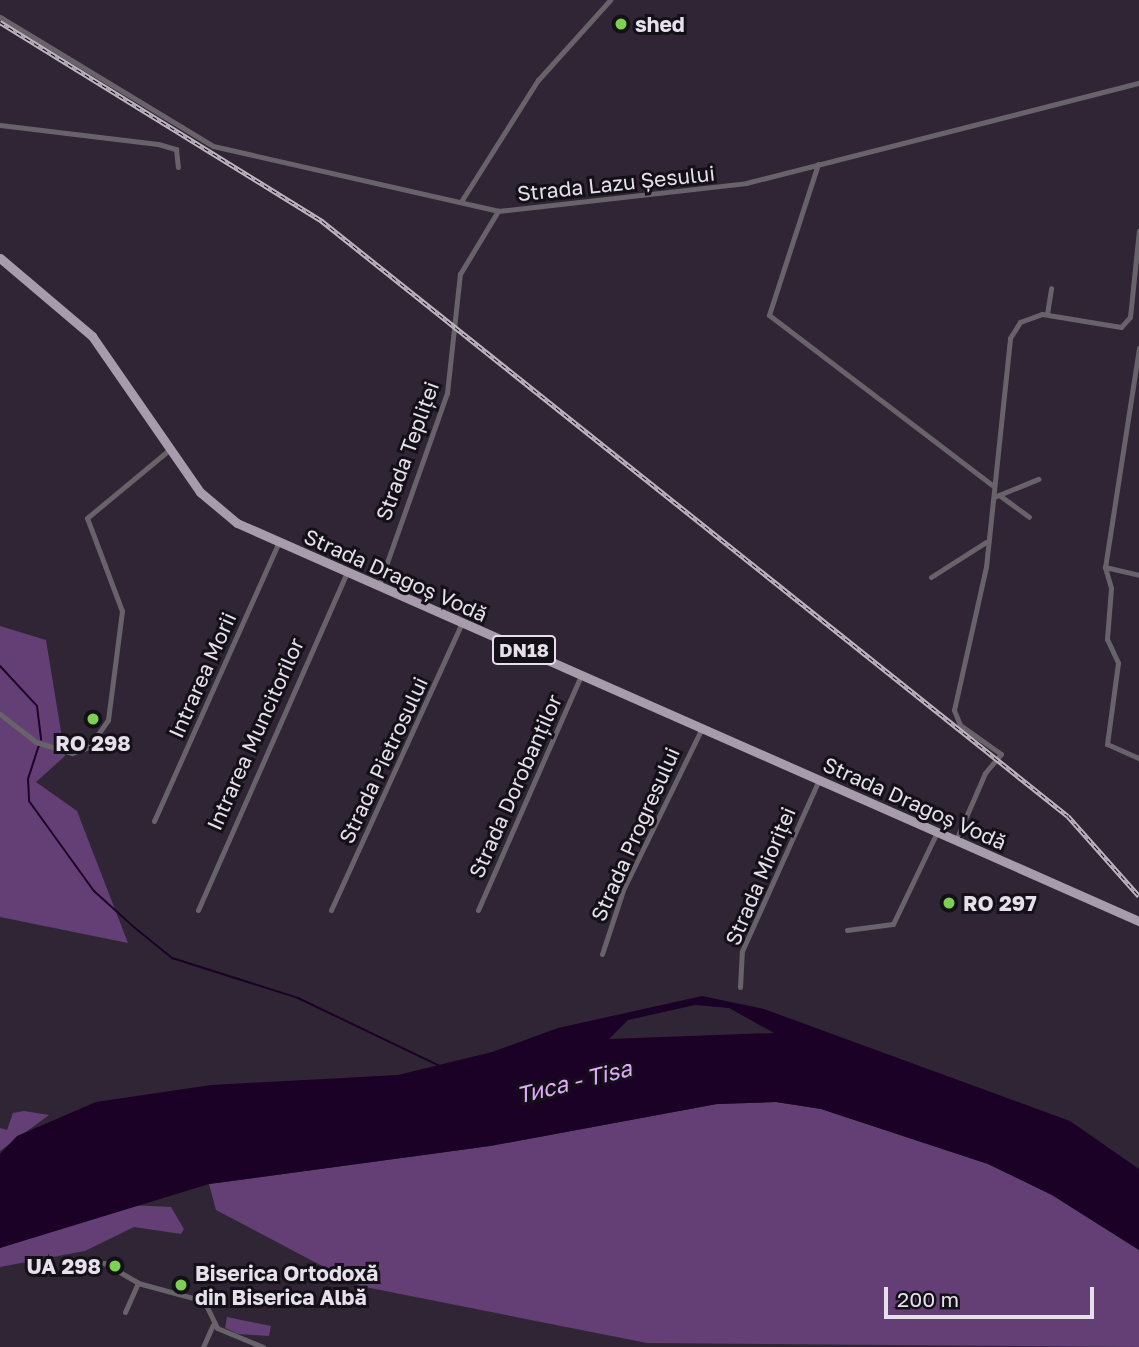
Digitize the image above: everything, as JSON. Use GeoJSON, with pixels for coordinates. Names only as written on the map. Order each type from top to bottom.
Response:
{"type":"FeatureCollection","features":[{"type":"Feature","properties":{"kind":"main road","name":"Strada Dragoș Vodă"},"geometry":{"type":"LineString","coordinates":[[0,258],[99,343],[170,449],[214,507],[279,542],[1139,920]]}},
{"type":"Feature","properties":{"kind":"street"},"geometry":{"type":"LineString","coordinates":[[462,200],[538,80],[610,0]]}},
{"type":"Feature","properties":{"kind":"street","name":"Strada Lazu Șesului"},"geometry":{"type":"LineString","coordinates":[[0,18],[213,146],[462,200],[498,211],[686,192],[818,164],[1139,83]]}},
{"type":"Feature","properties":{"kind":"street"},"geometry":{"type":"LineString","coordinates":[[0,125],[158,144],[176,149],[178,167]]}},
{"type":"Feature","properties":{"kind":"street"},"geometry":{"type":"LineString","coordinates":[[818,164],[769,315],[992,485],[997,496],[1029,517]]}},
{"type":"Feature","properties":{"kind":"street","name":"Strada Tepliței"},"geometry":{"type":"LineString","coordinates":[[379,586],[447,393],[460,274],[498,211]]}},
{"type":"Feature","properties":{"kind":"street"},"geometry":{"type":"LineString","coordinates":[[992,485],[1010,338],[1020,322],[1047,314],[1121,327],[1130,317],[1139,230]]}},
{"type":"Feature","properties":{"kind":"street"},"geometry":{"type":"LineString","coordinates":[[1047,314],[1051,288]]}},
{"type":"Feature","properties":{"kind":"street"},"geometry":{"type":"LineString","coordinates":[[1139,348],[1105,567],[1111,588],[1107,639],[1118,663],[1107,744],[1139,758]]}},
{"type":"Feature","properties":{"kind":"street"},"geometry":{"type":"LineString","coordinates":[[0,714],[36,742],[81,752],[108,720],[122,611],[87,518],[170,449]]}},
{"type":"Feature","properties":{"kind":"street"},"geometry":{"type":"LineString","coordinates":[[997,496],[1038,479]]}},
{"type":"Feature","properties":{"kind":"street"},"geometry":{"type":"LineString","coordinates":[[956,839],[985,773],[1001,754],[960,724],[954,710],[997,496]]}},
{"type":"Feature","properties":{"kind":"street","name":"Intrarea Morii"},"geometry":{"type":"LineString","coordinates":[[154,821],[279,542]]}},
{"type":"Feature","properties":{"kind":"street"},"geometry":{"type":"LineString","coordinates":[[931,577],[986,542]]}},
{"type":"Feature","properties":{"kind":"street"},"geometry":{"type":"LineString","coordinates":[[1105,567],[1139,575]]}},
{"type":"Feature","properties":{"kind":"street","name":"Intrarea Muncitorilor"},"geometry":{"type":"LineString","coordinates":[[198,910],[347,572]]}},
{"type":"Feature","properties":{"kind":"street","name":"Strada Pietrosului"},"geometry":{"type":"LineString","coordinates":[[331,910],[462,623]]}},
{"type":"Feature","properties":{"kind":"street","name":"Strada Dorobanților"},"geometry":{"type":"LineString","coordinates":[[478,910],[581,675]]}},
{"type":"Feature","properties":{"kind":"street","name":"Strada Progresului"},"geometry":{"type":"LineString","coordinates":[[602,954],[624,890],[702,728]]}},
{"type":"Feature","properties":{"kind":"street","name":"Strada Mioriței"},"geometry":{"type":"LineString","coordinates":[[740,987],[742,951],[819,780]]}},
{"type":"Feature","properties":{"kind":"street"},"geometry":{"type":"LineString","coordinates":[[847,930],[895,921],[937,832]]}},
{"type":"Feature","properties":{"kind":"street"},"geometry":{"type":"LineString","coordinates":[[104,1263],[138,1283],[204,1301],[213,1325],[203,1347]]}},
{"type":"Feature","properties":{"kind":"street"},"geometry":{"type":"LineString","coordinates":[[125,1312],[138,1283]]}},
{"type":"Feature","properties":{"kind":"street"},"geometry":{"type":"LineString","coordinates":[[213,1325],[263,1347]]}},
{"type":"Feature","properties":{"kind":"shaded area"},"geometry":{"type":"Polygon","coordinates":[[[0,626],[46,640],[65,756],[36,782],[77,811],[128,943],[0,917],[0,626]]]}},
{"type":"Feature","properties":{"kind":"shaded area"},"geometry":{"type":"Polygon","coordinates":[[[776,1102],[821,1109],[988,1164],[1052,1195],[1139,1250],[1139,1347],[647,1343],[360,1286],[216,1210],[209,1184],[490,1146],[717,1104],[776,1102]]]}},
{"type":"Feature","properties":{"kind":"shaded area"},"geometry":{"type":"Polygon","coordinates":[[[24,1111],[49,1115],[0,1151],[0,1128],[7,1130],[13,1113],[24,1111]]]}},
{"type":"Feature","properties":{"kind":"shaded area"},"geometry":{"type":"Polygon","coordinates":[[[129,1205],[171,1207],[184,1229],[181,1234],[134,1227],[85,1251],[0,1267],[0,1248],[129,1205]]]}},
{"type":"Feature","properties":{"kind":"shaded area"},"geometry":{"type":"Polygon","coordinates":[[[227,1317],[271,1326],[269,1336],[238,1334],[225,1328],[227,1317]]]}},
{"type":"Feature","properties":{"kind":"water","name":"Тиса - Tisa"},"geometry":{"type":"Polygon","coordinates":[[[702,996],[764,1009],[1070,1121],[1139,1169],[1139,1250],[1052,1195],[988,1164],[821,1109],[776,1102],[717,1104],[490,1146],[209,1184],[0,1248],[0,1154],[17,1136],[96,1102],[211,1085],[398,1075],[492,1052],[558,1028],[702,996]],[[695,1005],[628,1020],[609,1039],[774,1033],[729,1008],[695,1005]]]}},
{"type":"Feature","properties":{"kind":"waterway"},"geometry":{"type":"LineString","coordinates":[[0,666],[37,706],[41,740]]}},
{"type":"Feature","properties":{"kind":"waterway"},"geometry":{"type":"LineString","coordinates":[[39,745],[28,779],[29,801],[94,891],[172,958],[298,998],[440,1066]]}},
{"type":"Feature","properties":{"kind":"railway"},"geometry":{"type":"LineString","coordinates":[[0,22],[322,221],[1068,816],[1139,896]]}},
{"type":"Feature","properties":{"kind":"place","name":"shed"},"geometry":{"type":"Point","coordinates":[621,24]}},
{"type":"Feature","properties":{"kind":"place","name":"RO 298"},"geometry":{"type":"Point","coordinates":[93,719]}},
{"type":"Feature","properties":{"kind":"place","name":"RO 297"},"geometry":{"type":"Point","coordinates":[949,903]}},
{"type":"Feature","properties":{"kind":"place","name":"UA 298"},"geometry":{"type":"Point","coordinates":[115,1266]}},
{"type":"Feature","properties":{"kind":"place","name":"Biserica Ortodoxă din Biserica Albă"},"geometry":{"type":"Point","coordinates":[181,1285]}}]}
